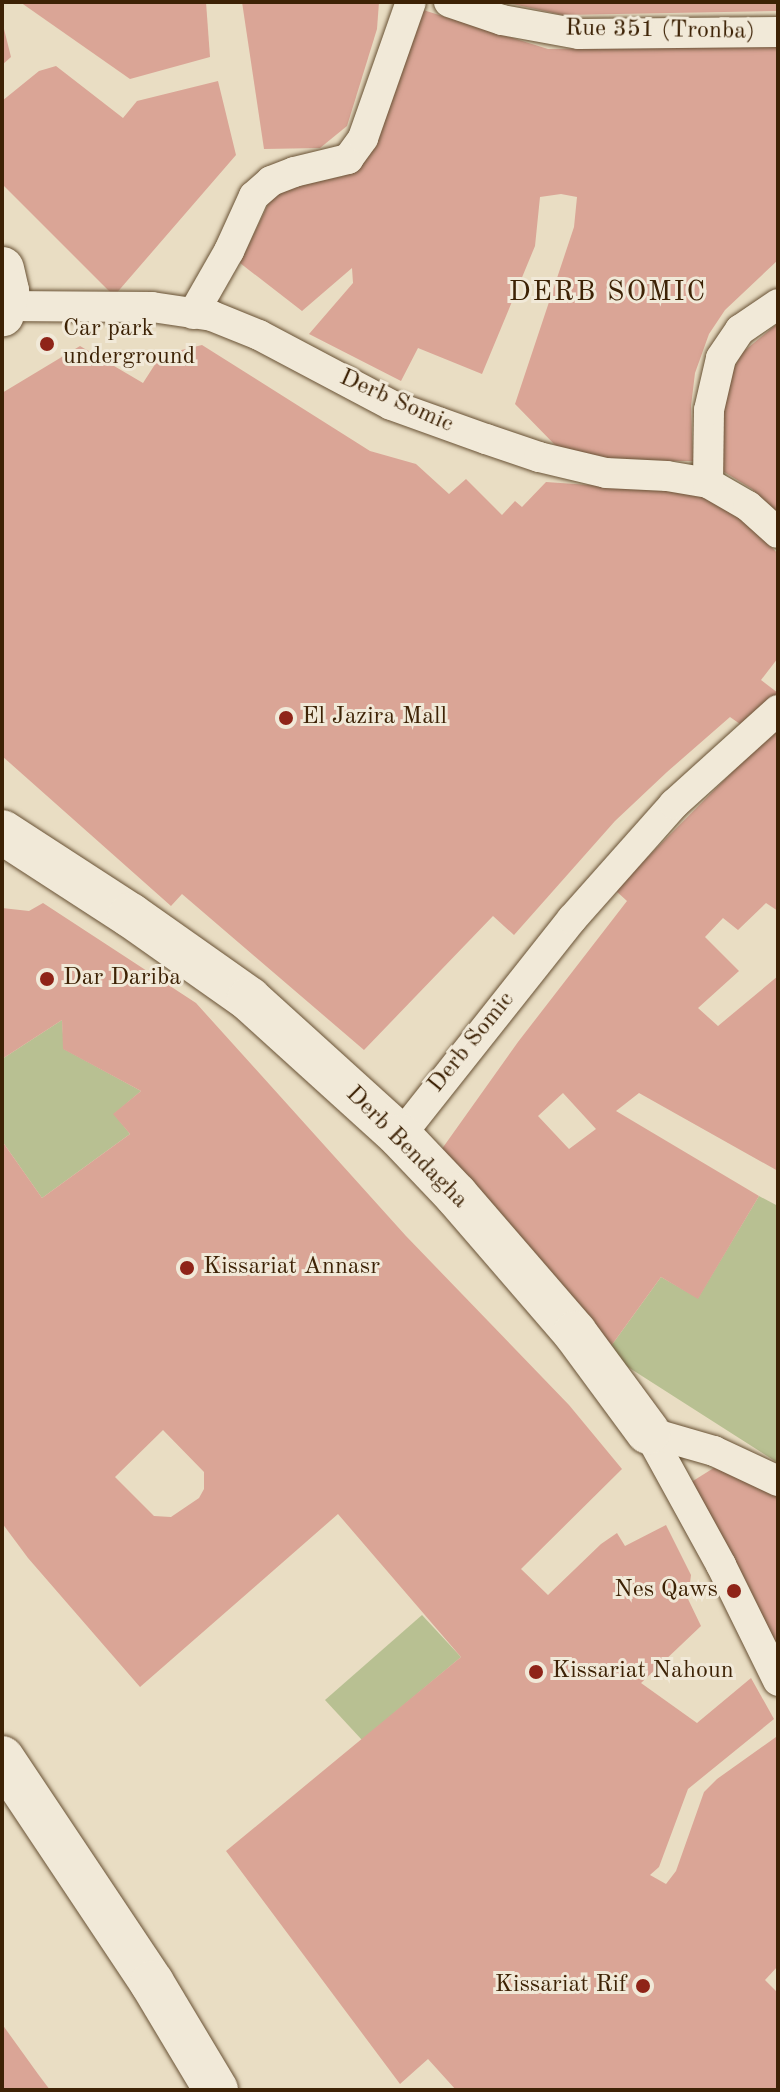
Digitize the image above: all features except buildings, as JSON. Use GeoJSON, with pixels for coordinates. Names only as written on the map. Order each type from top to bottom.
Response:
{"type":"FeatureCollection","features":[{"type":"Feature","properties":{"kind":"street","name":"Derb Bendagha"},"geometry":{"type":"LineString","coordinates":[[2,832],[130,915],[249,999],[400,1136],[456,1195],[575,1333],[648,1432]]}},
{"type":"Feature","properties":{"kind":"street"},"geometry":{"type":"LineString","coordinates":[[2,1758],[152,1983],[216,2090]]}},
{"type":"Feature","properties":{"kind":"lane"},"geometry":{"type":"LineString","coordinates":[[193,314],[229,251],[254,196],[271,181],[348,159],[363,138],[411,2]]}},
{"type":"Feature","properties":{"kind":"lane","name":"Rue 351 (Tronba)"},"geometry":{"type":"LineString","coordinates":[[449,2],[502,20],[579,34],[778,32]]}},
{"type":"Feature","properties":{"kind":"lane","name":"Derb Somic"},"geometry":{"type":"LineString","coordinates":[[3,296],[152,307],[212,316],[259,335],[391,405],[525,453],[606,473],[667,476],[708,483],[748,506],[778,533]]}},
{"type":"Feature","properties":{"kind":"lane"},"geometry":{"type":"LineString","coordinates":[[708,483],[709,410],[721,358],[740,330],[778,304]]}},
{"type":"Feature","properties":{"kind":"lane","name":"Derb Somic"},"geometry":{"type":"LineString","coordinates":[[400,1136],[582,908],[674,804],[778,710]]}},
{"type":"Feature","properties":{"kind":"lane"},"geometry":{"type":"LineString","coordinates":[[648,1432],[714,1451],[778,1481]]}},
{"type":"Feature","properties":{"kind":"lane"},"geometry":{"type":"LineString","coordinates":[[648,1432],[721,1565],[778,1681]]}},
{"type":"Feature","properties":{"kind":"green space"},"geometry":{"type":"Polygon","coordinates":[[[62,1020],[64,1049],[141,1091],[114,1114],[130,1134],[42,1198],[2,1141],[2,1059],[62,1020]]]}},
{"type":"Feature","properties":{"kind":"green space"},"geometry":{"type":"Polygon","coordinates":[[[759,1196],[778,1206],[778,1463],[606,1353],[661,1277],[698,1298],[759,1196]]]}},
{"type":"Feature","properties":{"kind":"green space"},"geometry":{"type":"Polygon","coordinates":[[[422,1615],[461,1657],[362,1740],[325,1700],[422,1615]]]}},
{"type":"Feature","properties":{"kind":"place","name":"Car park underground"},"geometry":{"type":"Point","coordinates":[47,344]}},
{"type":"Feature","properties":{"kind":"place","name":"El Jazira Mall"},"geometry":{"type":"Point","coordinates":[286,718]}},
{"type":"Feature","properties":{"kind":"place","name":"Dar Dariba"},"geometry":{"type":"Point","coordinates":[47,979]}},
{"type":"Feature","properties":{"kind":"place","name":"Kissariat Annasr"},"geometry":{"type":"Point","coordinates":[187,1268]}},
{"type":"Feature","properties":{"kind":"place","name":"Nes Qaws"},"geometry":{"type":"Point","coordinates":[734,1591]}},
{"type":"Feature","properties":{"kind":"place","name":"Kissariat Nahoun"},"geometry":{"type":"Point","coordinates":[536,1672]}},
{"type":"Feature","properties":{"kind":"place","name":"Kissariat Rif"},"geometry":{"type":"Point","coordinates":[643,1986]}},
{"type":"Feature","properties":{"kind":"district","name":"DERB SOMIC"},"geometry":{"type":"Point","coordinates":[608,293]}}]}
